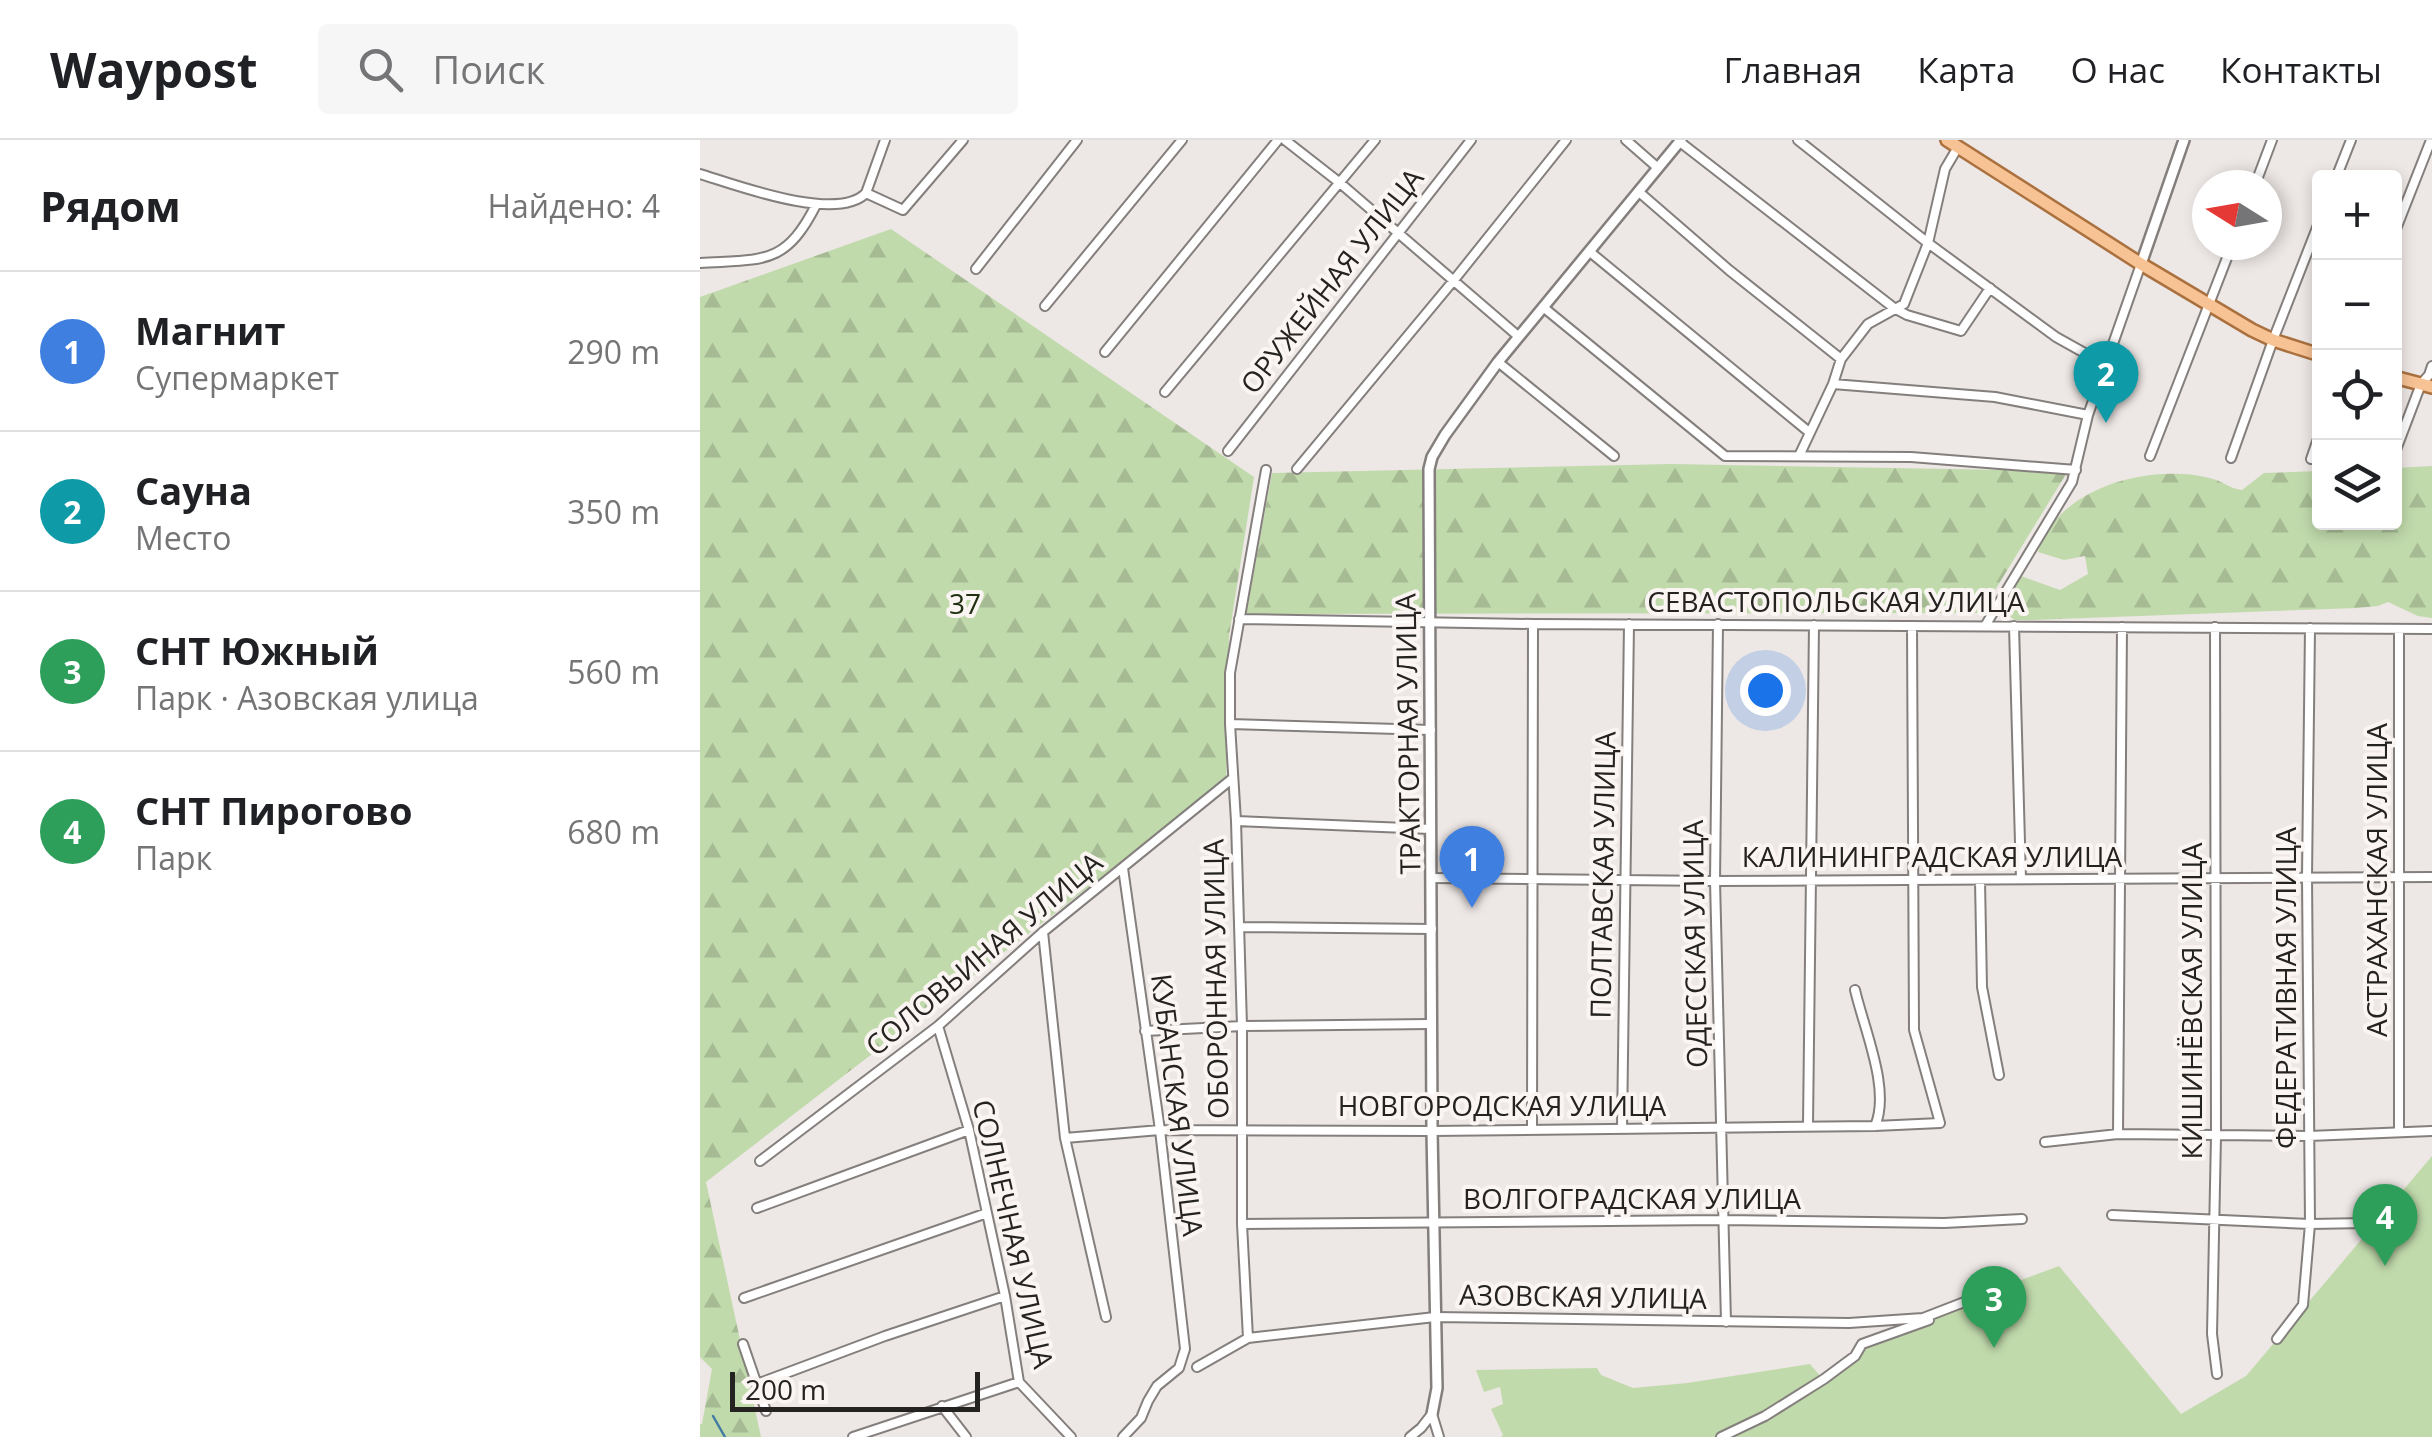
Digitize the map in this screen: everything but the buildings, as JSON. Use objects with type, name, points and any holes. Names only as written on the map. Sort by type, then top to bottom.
[{"type":"main road","points":[[1952,144],[2210,305],[2273,340],[2312,352]]},
{"type":"street","points":[[700,174],[816,205],[860,200],[866,194],[886,140]]},
{"type":"street","points":[[866,194],[903,210],[963,140]]},
{"type":"street","points":[[976,268],[1077,140]]},
{"type":"street","points":[[1045,306],[1182,140]]},
{"type":"street","points":[[1105,352],[1282,140],[1340,183],[1518,336]]},
{"type":"street","points":[[1166,392],[1374,140]]},
{"type":"street","name":"ОРУЖЕЙНАЯ УЛИЦА","points":[[1228,451],[1472,140]]},
{"type":"street","points":[[1297,468],[1566,140]]},
{"type":"street","points":[[1626,140],[1658,168]]},
{"type":"street","points":[[1798,140],[1928,243],[2056,337],[2090,356],[2101,374]]},
{"type":"street","points":[[1985,626],[2072,482],[2101,374],[2184,140]]},
{"type":"street","points":[[2261,170],[2272,140]]},
{"type":"street","points":[[2339,170],[2351,140]]},
{"type":"street","points":[[2402,214],[2431,140]]},
{"type":"street","points":[[1681,141],[1907,315],[1960,331],[1990,288]]},
{"type":"street","name":"ТРАКТОРНАЯ УЛИЦА","points":[[1432,1414],[1437,1388],[1428,469],[1444,436],[1518,336],[1681,141]]},
{"type":"street","points":[[1800,456],[1834,384],[1840,359],[1868,324],[1904,304],[1928,243],[1952,144]]},
{"type":"street","points":[[1639,192],[1840,359]]},
{"type":"street","points":[[700,263],[769,257],[787,248],[816,205]]},
{"type":"street","points":[[2231,458],[2312,240]]},
{"type":"street","points":[[1590,252],[1809,432]]},
{"type":"street","points":[[2150,456],[2226,260]]},
{"type":"street","points":[[1543,307],[1725,456],[1911,457],[2076,470]]},
{"type":"street","points":[[2090,356],[2113,342]]},
{"type":"street","points":[[1498,362],[1614,456]]},
{"type":"street","points":[[2401,440],[2432,366]]},
{"type":"street","points":[[1834,384],[1995,398],[2088,415]]},
{"type":"street","points":[[2311,459],[2318,440]]},
{"type":"street","name":"ОБОРОННАЯ УЛИЦА","points":[[1248,1338],[1230,672],[1266,470]]},
{"type":"street","name":"СЕВАСТОПОЛЬСКАЯ УЛИЦА","points":[[1239,619],[2432,629]]},
{"type":"street","points":[[1532,1129],[1533,624]]},
{"type":"street","name":"ПОЛТАВСКАЯ УЛИЦА","points":[[1622,1128],[1629,624]]},
{"type":"street","name":"ОДЕССКАЯ УЛИЦА","points":[[1718,624],[1715,882],[1726,1322]]},
{"type":"street","points":[[1808,1125],[1814,625]]},
{"type":"street","points":[[1912,626],[1912,879]]},
{"type":"street","points":[[2014,626],[2021,879]]},
{"type":"street","points":[[2118,1134],[2122,627]]},
{"type":"street","name":"КИШИНЁВСКАЯ УЛИЦА","points":[[2215,628],[2216,1136],[2212,1334],[2216,1374]]},
{"type":"street","name":"ФЕДЕРАТИВНАЯ УЛИЦА","points":[[2276,1339],[2303,1305],[2310,1224],[2310,628]]},
{"type":"street","name":"АСТРАХАНСКАЯ УЛИЦА","points":[[2399,629],[2399,1132]]},
{"type":"street","points":[[1230,724],[1431,730]]},
{"type":"street","name":"СОЛОВЬИНАЯ УЛИЦА","points":[[760,1160],[938,1026],[1043,932],[1233,778]]},
{"type":"street","points":[[1236,821],[1431,829]]},
{"type":"street","name":"КУБАНСКАЯ УЛИЦА","points":[[1122,868],[1160,1130],[1185,1349],[1179,1368],[1157,1386],[1141,1418],[1123,1437]]},
{"type":"street","name":"КАЛИНИНГРАДСКАЯ УЛИЦА","points":[[1432,878],[1715,882],[2432,877]]},
{"type":"street","name":"НОВГОРОДСКАЯ УЛИЦА","points":[[1065,1138],[1160,1130],[1432,1131],[1940,1123],[1914,1030],[1912,879]]},
{"type":"street","points":[[1980,881],[1982,986],[1999,1075]]},
{"type":"street","points":[[1239,927],[1432,929]]},
{"type":"street","points":[[1043,932],[1065,1138],[1106,1317]]},
{"type":"street","points":[[1855,990],[1880,1086],[1875,1126]]},
{"type":"street","points":[[1146,1031],[1431,1024]]},
{"type":"street","name":"СОЛНЕЧНАЯ УЛИЦА","points":[[938,1026],[969,1130],[1005,1296],[1019,1382],[1070,1437]]},
{"type":"street","points":[[757,1208],[969,1130]]},
{"type":"street","points":[[2045,1142],[2118,1134],[2309,1136],[2432,1131]]},
{"type":"street","points":[[744,1298],[987,1213]]},
{"type":"street","points":[[2112,1215],[2366,1223]]},
{"type":"street","name":"ВОЛГОГРАДСКАЯ УЛИЦА","points":[[1242,1224],[1722,1220],[1944,1223],[2022,1218]]},
{"type":"street","points":[[757,1384],[1005,1296]]},
{"type":"street","name":"АЗОВСКАЯ УЛИЦА","points":[[1197,1367],[1248,1338],[1435,1317],[1850,1323],[1923,1318],[1972,1299]]},
{"type":"street","points":[[1721,1437],[1824,1379],[1855,1356],[1862,1344],[1978,1300],[1985,1301]]},
{"type":"street","points":[[1850,1323],[1862,1344]]},
{"type":"street","points":[[744,1344],[766,1411]]},
{"type":"street","points":[[853,1437],[1019,1382]]},
{"type":"street","points":[[942,1406],[966,1437]]},
{"type":"street","points":[[1410,1437],[1432,1414],[1439,1437]]},
{"type":"green space","name":"37","points":[[891,229],[1254,477],[1229,636],[1226,781],[706,1182],[761,1437],[700,1437],[712,1369],[700,1357],[700,297]]},
{"type":"green space","points":[[1671,464],[2068,471],[1981,613],[1246,614],[1272,473]]},
{"type":"green space","points":[[2432,466],[2432,618],[2388,602],[2357,608],[2031,620],[2015,620],[2004,607],[2018,575],[2060,590],[2088,574],[2085,556],[2064,560],[2038,552],[2060,515],[2076,501],[2117,482],[2185,474],[2242,490],[2264,473],[2312,471],[2312,530],[2402,530],[2402,468]]},
{"type":"green space","points":[[2432,1156],[2432,1437],[1501,1437],[1491,1409],[1503,1404],[1500,1387],[1484,1392],[1476,1370],[1597,1368],[1601,1375],[1633,1388],[1810,1364],[1821,1377],[1848,1361],[1874,1335],[2059,1266],[2181,1414],[2246,1376]]},
{"type":"waterway","points":[[713,1416],[725,1437]]},
{"type":"place","name":"Сауна","points":[[2106,423]]},
{"type":"place","name":"Магнит","points":[[1472,908]]},
{"type":"place","name":"СНТ Пирогово","points":[[2385,1266]]},
{"type":"place","name":"СНТ Южный","points":[[1994,1348]]}]
